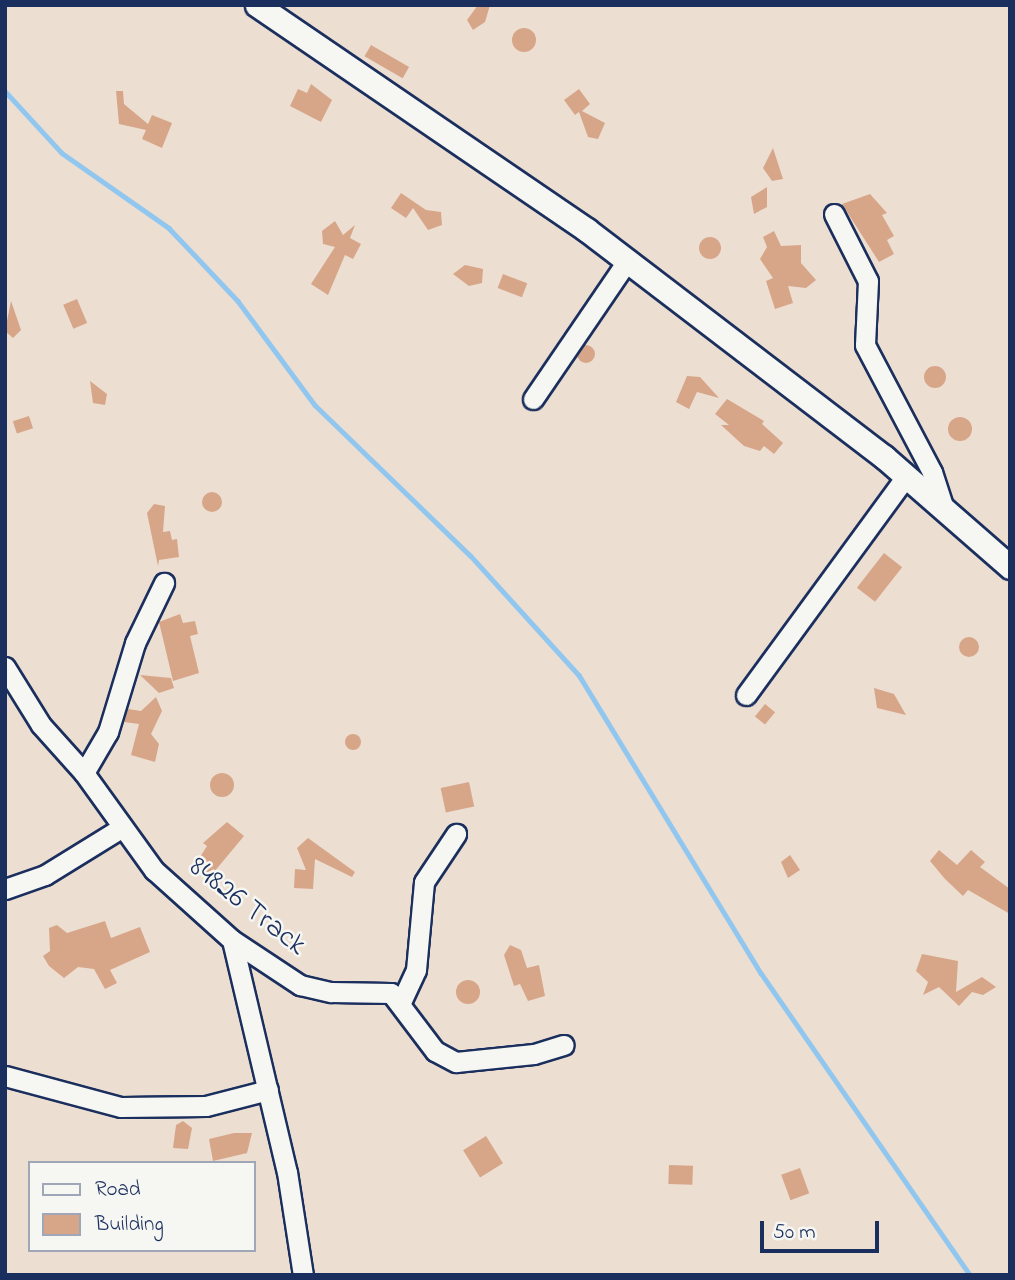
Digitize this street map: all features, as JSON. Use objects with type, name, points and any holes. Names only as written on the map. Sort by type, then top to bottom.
[{"type":"street","points":[[257,5],[627,261],[943,505],[1010,567]]},
{"type":"street","points":[[834,214],[868,281],[865,345],[932,472],[943,505]]},
{"type":"street","points":[[533,399],[627,261]]},
{"type":"street","points":[[746,695],[906,476]]},
{"type":"street","points":[[84,773],[108,732],[135,643],[164,583]]},
{"type":"street","name":"84826 Track","points":[[5,667],[41,725],[84,773],[121,828],[195,912],[300,985],[331,992],[382,989],[402,1000]]},
{"type":"street","points":[[5,890],[45,875],[121,828]]},
{"type":"street","points":[[456,834],[424,881],[416,970],[402,1000],[435,1051],[456,1062],[534,1054],[564,1045]]},
{"type":"street","points":[[232,940],[268,1090],[303,1275]]},
{"type":"street","points":[[5,1076],[121,1107],[206,1106],[268,1090]]},
{"type":"building","points":[[478,5],[490,5],[485,22],[473,30],[467,20]]},
{"type":"building","points":[[524,28],[533,31],[536,40],[533,49],[524,52],[515,49],[512,40],[515,31]]},
{"type":"building","points":[[371,45],[409,67],[403,78],[364,56]]},
{"type":"building","points":[[311,84],[332,100],[321,122],[290,106],[298,89],[307,93]]},
{"type":"building","points":[[579,89],[590,104],[582,111],[605,123],[598,139],[588,137],[579,112],[575,115],[564,100]]},
{"type":"building","points":[[116,91],[123,91],[124,104],[148,124],[152,115],[172,123],[162,148],[142,139],[146,130],[119,124]]},
{"type":"building","points":[[773,148],[783,179],[772,181],[763,168]]},
{"type":"building","points":[[767,187],[767,207],[754,214],[751,197]]},
{"type":"building","points":[[401,193],[426,210],[441,212],[442,225],[428,230],[413,208],[406,218],[391,208]]},
{"type":"building","points":[[870,194],[887,213],[882,215],[894,236],[887,240],[894,254],[879,262],[842,204]]},
{"type":"building","points":[[335,221],[343,235],[355,225],[350,238],[361,244],[353,259],[345,255],[328,295],[311,284],[335,247],[323,244],[322,231]]},
{"type":"building","points":[[774,231],[781,246],[801,245],[801,263],[816,280],[806,288],[788,286],[793,303],[775,309],[766,281],[773,278],[760,259],[767,247],[763,237]]},
{"type":"building","points":[[710,237],[718,240],[721,248],[718,256],[710,259],[702,256],[699,248],[702,240]]},
{"type":"building","points":[[465,265],[483,269],[482,283],[469,286],[453,274]]},
{"type":"building","points":[[503,274],[527,283],[522,297],[498,288]]},
{"type":"building","points":[[77,299],[87,323],[73,329],[63,305]]},
{"type":"building","points":[[11,301],[21,330],[13,338],[5,331]]},
{"type":"building","points":[[586,345],[592,348],[595,354],[592,360],[586,363],[580,360],[577,354],[580,348]]},
{"type":"building","points":[[935,366],[943,369],[946,377],[943,385],[935,388],[927,385],[924,377],[927,369]]},
{"type":"building","points":[[687,376],[700,377],[719,398],[697,392],[689,409],[676,402]]},
{"type":"building","points":[[90,381],[107,394],[105,405],[93,403]]},
{"type":"building","points":[[727,399],[764,421],[762,424],[783,443],[774,454],[764,446],[760,451],[744,446],[721,425],[729,425],[715,414]]},
{"type":"building","points":[[29,416],[33,428],[17,434],[13,421]]},
{"type":"building","points":[[960,417],[968,421],[972,429],[968,437],[960,441],[952,437],[948,429],[952,421]]},
{"type":"building","points":[[208,492],[216,492],[222,502],[216,512],[208,512],[202,506],[202,498]]},
{"type":"building","points":[[154,504],[165,506],[163,532],[170,531],[172,540],[177,539],[179,557],[159,560],[158,566],[147,513]]},
{"type":"building","points":[[884,553],[902,567],[875,602],[857,588]]},
{"type":"building","points":[[180,614],[183,623],[195,621],[198,634],[190,636],[199,673],[173,681],[159,622]]},
{"type":"building","points":[[969,637],[976,640],[979,647],[976,654],[969,657],[962,654],[959,647],[962,640]]},
{"type":"building","points":[[140,675],[171,678],[174,688],[159,693]]},
{"type":"building","points":[[874,688],[894,694],[906,715],[877,708]]},
{"type":"building","points":[[156,697],[162,711],[151,734],[159,744],[155,762],[131,755],[139,724],[124,722],[128,709],[141,711]]},
{"type":"building","points":[[765,704],[775,712],[765,725],[755,716]]},
{"type":"building","points":[[350,734],[356,734],[361,742],[359,748],[350,750],[345,745],[345,739]]},
{"type":"building","points":[[222,773],[231,776],[234,785],[231,794],[222,797],[213,794],[210,785],[213,776]]},
{"type":"building","points":[[469,782],[474,806],[446,812],[441,788]]},
{"type":"building","points":[[227,822],[244,836],[209,878],[195,865],[207,846],[203,843]]},
{"type":"building","points":[[308,838],[355,872],[352,877],[315,859],[313,889],[294,888],[295,869],[306,870],[297,848]]},
{"type":"building","points":[[939,850],[957,865],[971,850],[985,862],[980,867],[1010,889],[1010,914],[968,890],[963,896],[930,861]]},
{"type":"building","points":[[790,855],[800,870],[788,878],[781,862]]},
{"type":"building","points":[[105,921],[111,938],[140,927],[150,952],[110,970],[117,983],[105,989],[94,969],[78,967],[64,978],[49,966],[43,956],[50,951],[49,928],[57,925],[67,933]]},
{"type":"building","points":[[510,945],[521,950],[527,968],[539,965],[545,996],[528,1001],[520,984],[514,986],[504,955]]},
{"type":"building","points":[[922,954],[958,961],[956,992],[982,977],[996,987],[983,995],[972,992],[959,1006],[939,987],[923,995],[928,982],[916,971]]},
{"type":"building","points":[[468,980],[479,987],[480,992],[473,1003],[468,1004],[457,997],[456,992],[463,981]]},
{"type":"building","points":[[183,1121],[192,1128],[188,1149],[173,1148],[176,1125]]},
{"type":"building","points":[[234,1133],[252,1133],[247,1153],[213,1161],[209,1139]]},
{"type":"building","points":[[486,1136],[503,1163],[480,1177],[463,1150]]},
{"type":"building","points":[[669,1165],[693,1166],[692,1185],[668,1184]]},
{"type":"building","points":[[800,1168],[809,1193],[790,1200],[781,1175]]},
{"type":"waterway","points":[[5,91],[62,153],[169,228],[238,301],[315,405],[470,555],[579,675],[761,973],[970,1275]]}]
